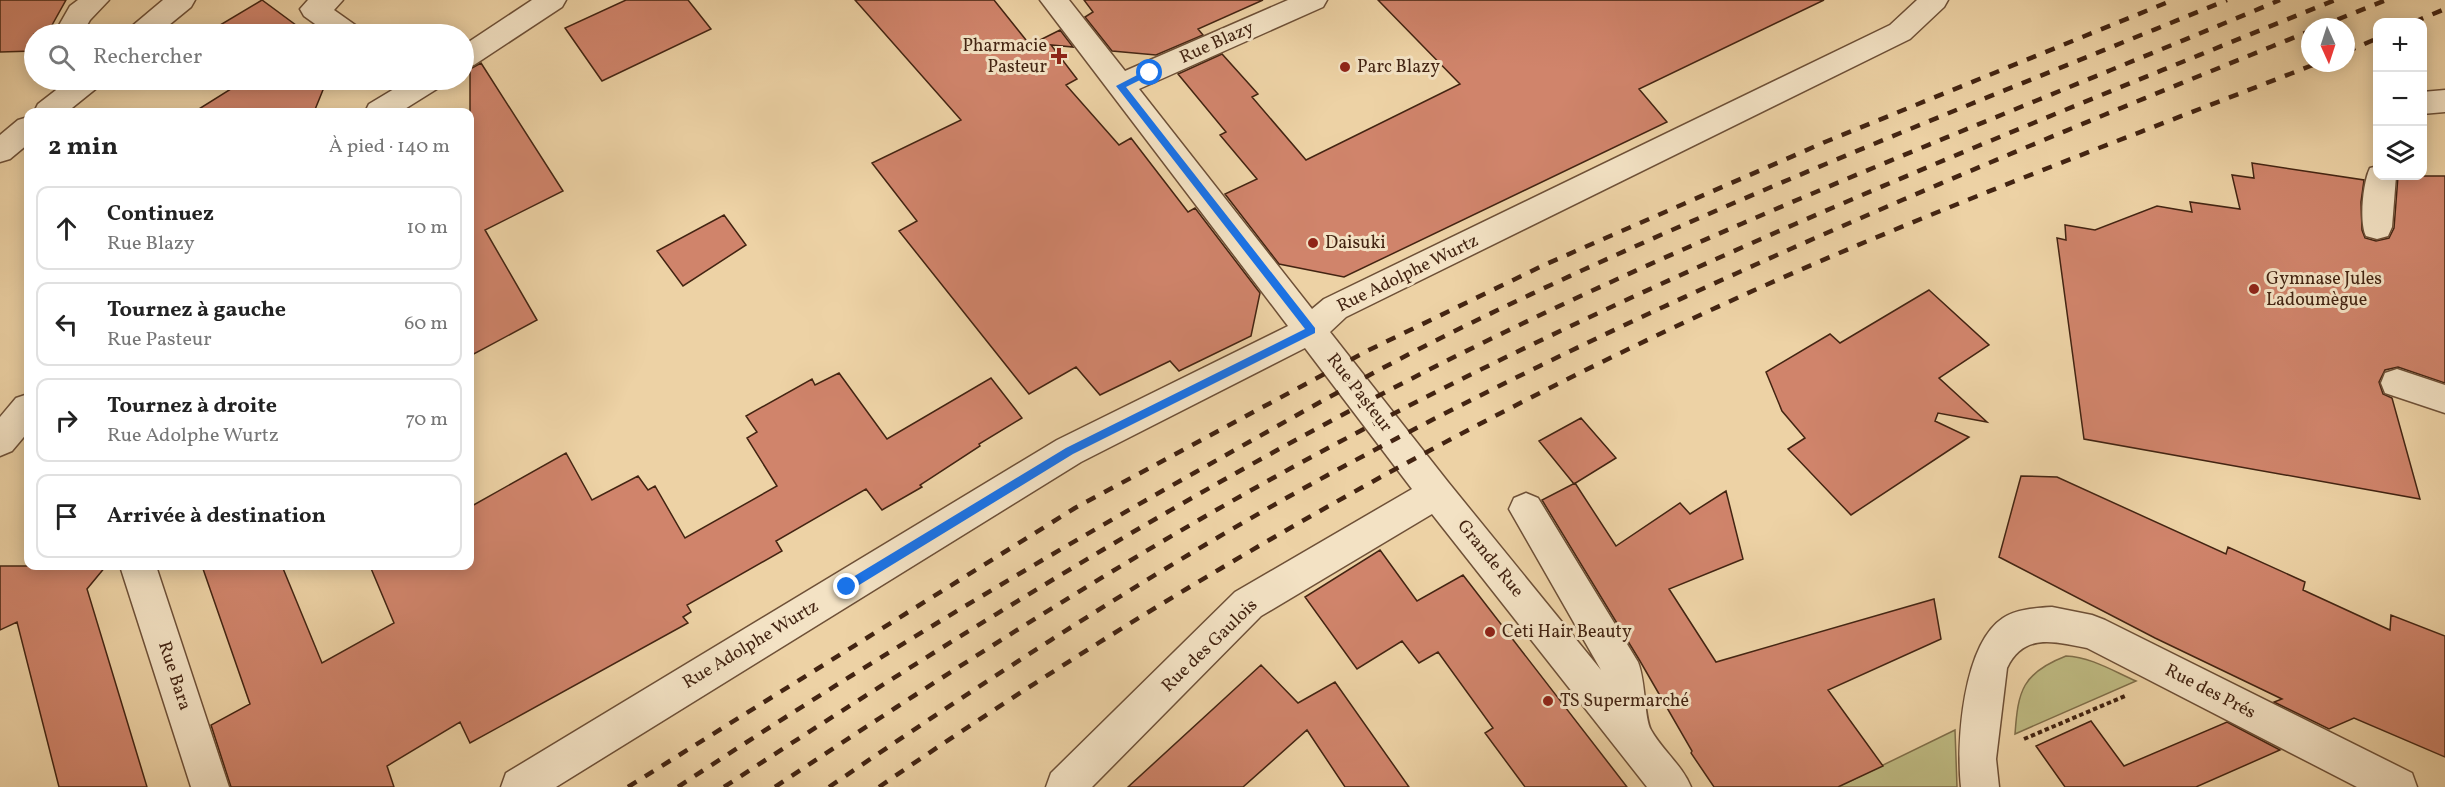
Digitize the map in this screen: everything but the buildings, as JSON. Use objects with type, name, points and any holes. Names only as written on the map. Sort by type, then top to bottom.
[{"type":"street","points":[[74,24],[80,13],[95,0]]},
{"type":"street","points":[[153,24],[181,0]]},
{"type":"street","points":[[329,0],[314,9],[334,24]]},
{"type":"street","points":[[474,51],[552,0]]},
{"type":"street","name":"Rue Pasteur","points":[[1054,0],[1429,483]]},
{"type":"street","name":"Rue Blazy","points":[[1120,86],[1313,0]]},
{"type":"street","name":"Rue Adolphe Wurtz","points":[[520,787],[1069,451],[1311,330],[1335,308],[1900,32],[1934,0]]},
{"type":"street","points":[[53,108],[76,90]]},
{"type":"street","points":[[385,108],[407,90]]},
{"type":"street","points":[[2427,103],[2445,101]]},
{"type":"street","points":[[0,151],[24,131]]},
{"type":"street","points":[[2378,227],[2381,180]]},
{"type":"street","points":[[2397,382],[2445,399]]},
{"type":"street","points":[[0,441],[24,413]]},
{"type":"street","name":"Grande Rue","points":[[1429,483],[1672,787]]},
{"type":"street","name":"Rue des Gaulois","points":[[1065,787],[1248,604],[1429,483]]},
{"type":"street","points":[[1526,509],[1625,675],[1631,735]]},
{"type":"street","name":"Rue Bara","points":[[139,570],[210,787]]},
{"type":"street","name":"Rue des Prés","points":[[1978,773],[1989,667],[1999,646],[2016,630],[2052,624],[2092,632],[2398,787]]},
{"type":"path","points":[[1978,773],[2176,675]]},
{"type":"shaded area","points":[[2066,656],[2093,662],[2136,681],[2015,734],[2018,706],[2025,685],[2040,669]]},
{"type":"shaded area","points":[[1955,730],[1957,787],[1838,787]]},
{"type":"railway","points":[[628,787],[1075,508],[1367,351],[1544,265],[1825,142],[2173,0]]},
{"type":"railway","points":[[678,787],[869,665],[1063,548],[1297,415],[1471,323],[1751,195],[2227,0]]},
{"type":"railway","points":[[724,787],[819,725],[1107,547],[1205,490],[1404,383],[1505,332],[1696,244],[2280,0]]},
{"type":"railway","points":[[775,787],[1049,610],[1188,526],[1330,447],[1452,384],[1576,324],[1826,210],[2335,0]]},
{"type":"railway","points":[[2341,18],[2386,0]]},
{"type":"railway","points":[[2424,18],[2445,9]]},
{"type":"railway","points":[[829,787],[1012,665],[1136,587],[1326,476],[1446,413],[1689,295],[1812,240],[2060,133],[2301,35]]},
{"type":"railway","points":[[2355,48],[2373,40]]},
{"type":"railway","points":[[879,787],[1082,653],[1186,589],[1397,468],[1614,356],[1797,271],[1871,240],[2019,179],[2301,70]]},
{"type":"place","name":"Pharmacie Pasteur","points":[[1059,56]]},
{"type":"place","name":"Parc Blazy","points":[[1345,67]]},
{"type":"place","name":"Daisuki","points":[[1313,243]]},
{"type":"place","name":"Gymnase Jules Ladoumègue","points":[[2254,289]]},
{"type":"place","name":"Ceti Hair Beauty","points":[[1490,632]]},
{"type":"place","name":"TS Supermarché","points":[[1548,701]]},
{"type":"route","points":[[847,587],[1069,451],[1311,330],[1120,86],[1150,73]]}]
